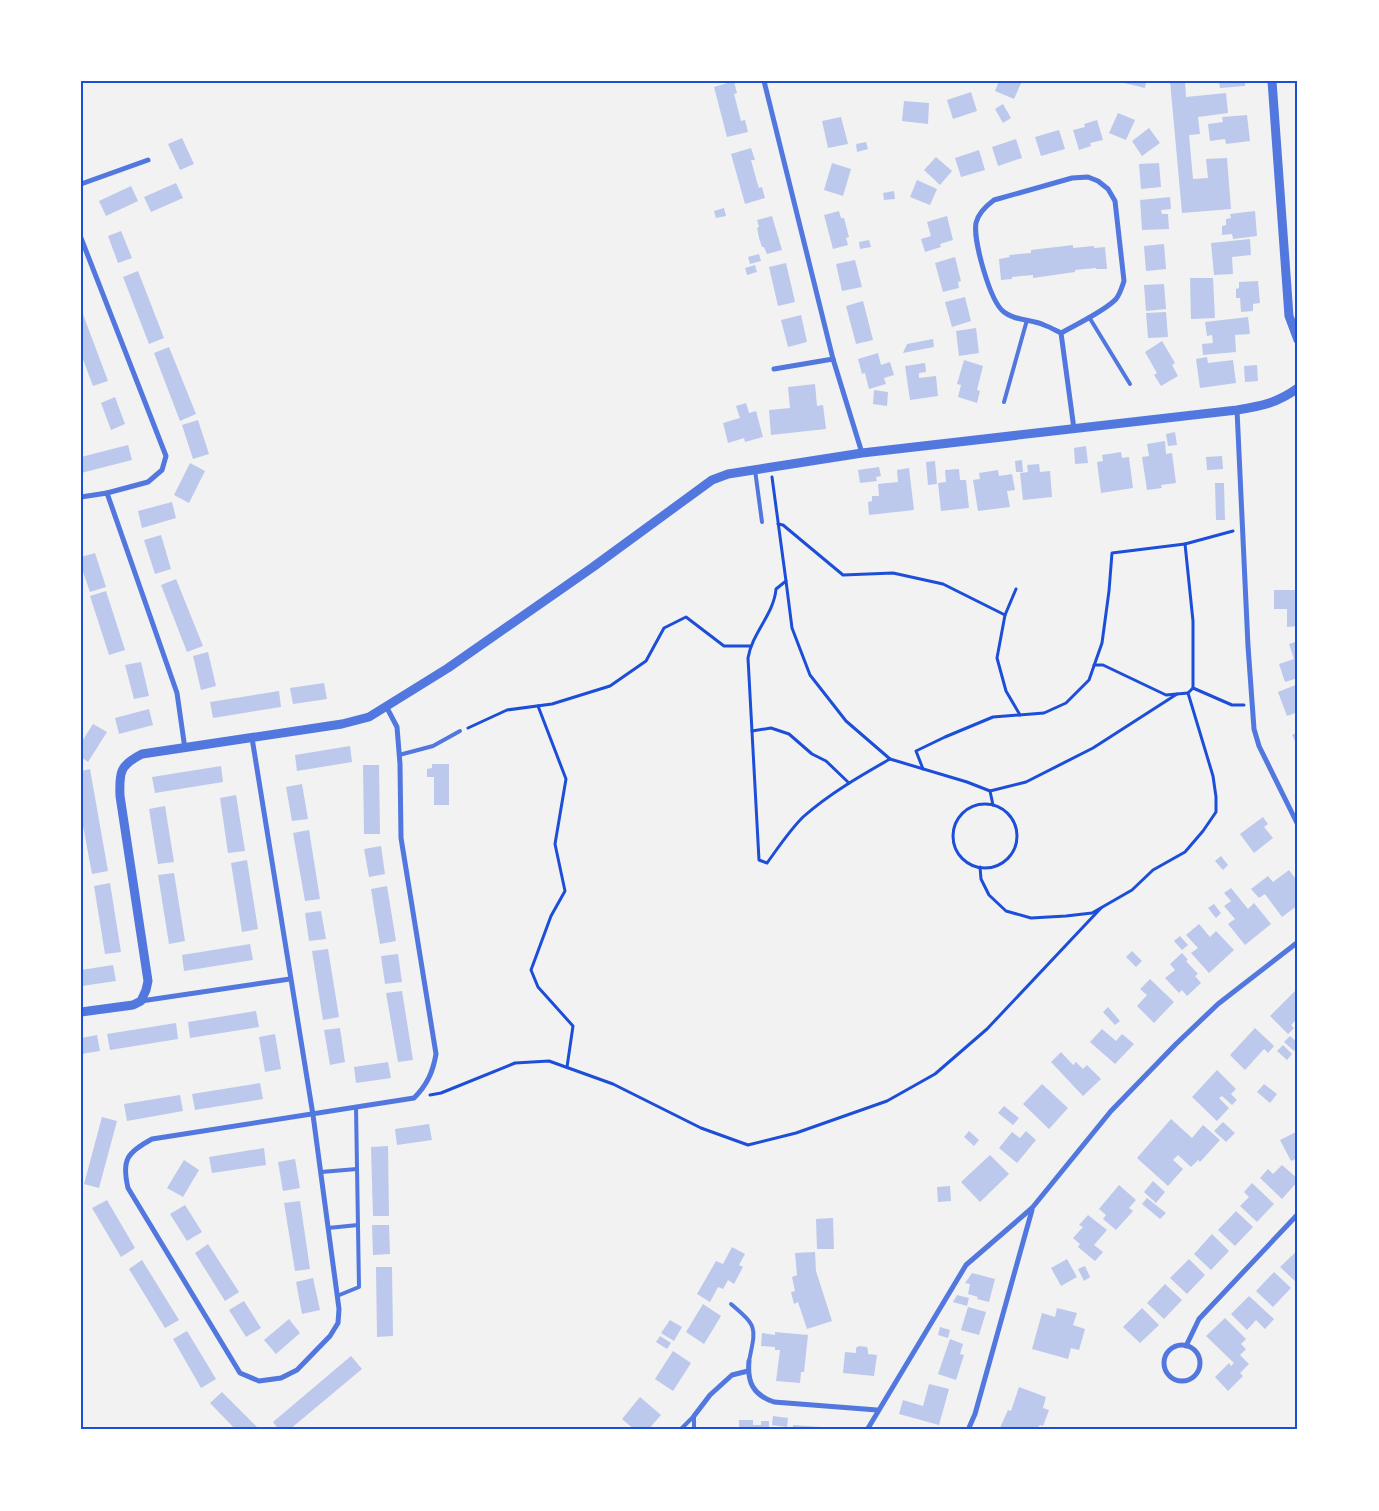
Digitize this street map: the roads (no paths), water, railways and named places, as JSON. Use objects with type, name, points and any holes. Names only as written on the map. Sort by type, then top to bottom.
[{"type":"street","points":[[764,81],[834,359],[862,453]]},
{"type":"street","points":[[1272,81],[1289,316],[1298,340]]},
{"type":"street","points":[[81,184],[148,160]]},
{"type":"street","points":[[1088,177],[1098,181],[1116,201],[1124,281],[1116,300],[1106,308],[1061,333],[1043,324],[1012,317],[1003,312],[996,304],[991,294],[976,238],[976,224],[980,213],[986,205],[994,200],[1072,178],[1088,177]]},
{"type":"street","points":[[81,238],[166,456],[162,470],[148,482],[107,493],[81,497]]},
{"type":"street","points":[[1061,333],[1074,429]]},
{"type":"street","points":[[774,369],[834,359]]},
{"type":"street","points":[[141,1001],[148,981],[120,796],[119,776],[128,761],[142,754],[342,724],[369,717],[475,649],[593,567],[712,480],[728,474],[862,453],[1237,410],[1281,400],[1298,388]]},
{"type":"street","points":[[1237,410],[1251,705],[1254,729],[1259,746],[1298,825]]},
{"type":"street","points":[[107,493],[177,693],[185,749]]},
{"type":"street","points":[[252,738],[313,1114],[339,1309],[338,1323],[330,1336],[297,1370],[281,1378],[259,1381],[240,1373],[128,1188],[124,1174],[126,1158],[136,1148],[152,1139],[313,1114],[414,1098],[424,1087],[434,1070],[436,1054],[402,838],[397,727],[386,706]]},
{"type":"street","points":[[867,1430],[877,1410],[966,1265],[1032,1208],[1111,1111],[1176,1044],[1218,1004],[1298,942]]},
{"type":"street","points":[[81,1012],[132,1005],[141,1001],[290,979]]},
{"type":"street","points":[[968,1430],[975,1414],[1032,1208]]},
{"type":"street","points":[[1186,1346],[1199,1318],[1298,1214]]},
{"type":"street","points":[[1176,1345],[1186,1346],[1194,1349],[1200,1365],[1198,1371],[1190,1379],[1179,1381],[1168,1376],[1163,1365],[1164,1358],[1171,1348],[1176,1345]]},
{"type":"street","points":[[749,1360],[748,1376],[754,1389],[763,1398],[774,1402],[877,1410]]},
{"type":"street","points":[[694,1416],[710,1395],[732,1375],[748,1371]]},
{"type":"lane","points":[[1089,316],[1130,384]]},
{"type":"lane","points":[[1004,402],[1027,320]]},
{"type":"lane","points":[[755,470],[762,522]]},
{"type":"lane","points":[[399,755],[433,746],[460,731]]},
{"type":"lane","points":[[337,1296],[359,1287],[356,1107]]},
{"type":"lane","points":[[321,1172],[357,1169]]},
{"type":"lane","points":[[328,1228],[358,1225]]},
{"type":"lane","points":[[731,1304],[749,1319],[755,1333],[749,1360]]},
{"type":"lane","points":[[680,1430],[694,1416]]},
{"type":"lane","points":[[694,1416],[694,1430]]}]
